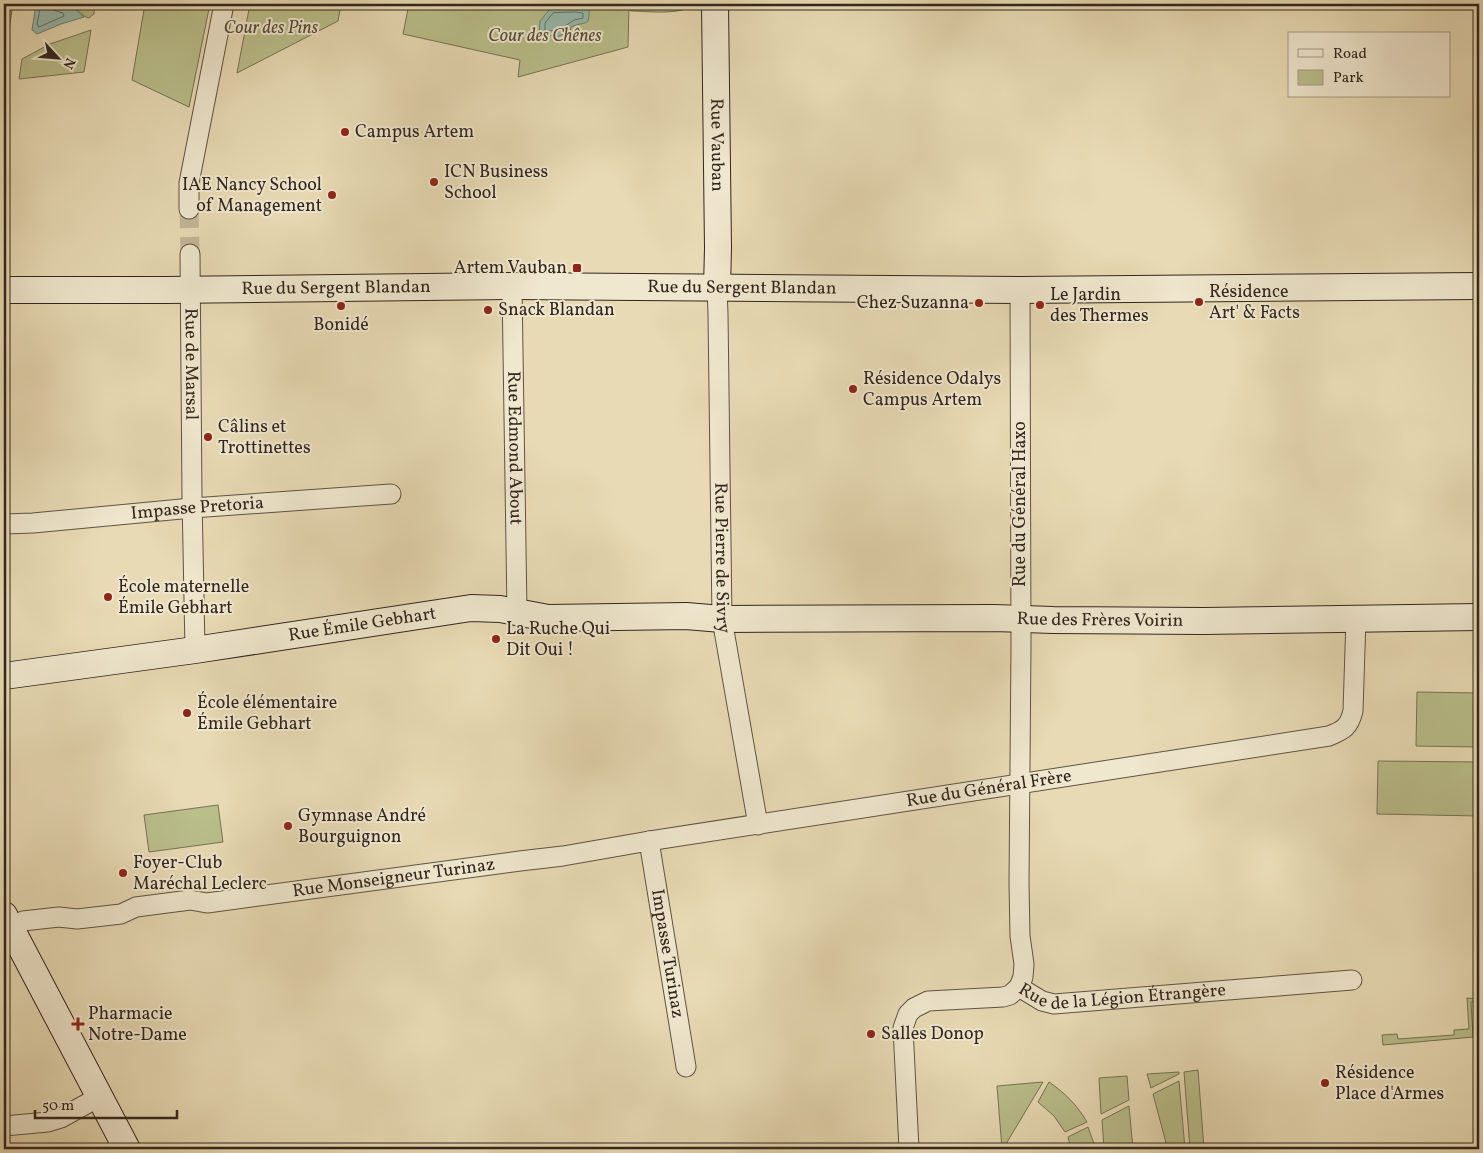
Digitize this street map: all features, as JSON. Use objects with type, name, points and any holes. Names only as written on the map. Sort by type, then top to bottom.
[{"type":"street","points":[[189,209],[189,183],[224,4]]},
{"type":"street","name":"Rue Vauban","points":[[715,4],[717,288]]},
{"type":"street","name":"Rue du Sergent Blandan","points":[[4,290],[191,271],[512,286],[1020,290],[1479,286]]},
{"type":"street","name":"Rue de Marsal","points":[[191,271],[192,508],[195,650]]},
{"type":"street","name":"Rue Edmond About","points":[[512,286],[517,612]]},
{"type":"street","name":"Rue Pierre de Sivry","points":[[717,288],[722,620],[758,825]]},
{"type":"street","name":"Rue du Général Haxo","points":[[1019,987],[1023,977],[1024,964],[1020,936],[1022,645],[1020,619],[1020,290]]},
{"type":"street","name":"Impasse Pretoria","points":[[4,524],[392,494]]},
{"type":"street","name":"Rue Émile Gebhart","points":[[4,676],[195,650],[471,608],[500,609],[548,618],[686,616],[722,620]]},
{"type":"street","name":"Rue des Frères Voirin","points":[[722,620],[1020,619],[1204,621],[1479,617]]},
{"type":"street","name":"Rue du Général Frère","points":[[520,861],[563,856],[649,841],[1330,736],[1343,730],[1351,721],[1353,711],[1356,618]]},
{"type":"street","name":"Impasse Turinaz","points":[[649,841],[686,1067]]},
{"type":"street","name":"Rue Monseigneur Turinaz","points":[[7,921],[64,917],[77,919],[121,914],[136,907],[190,900],[207,903],[520,861]]},
{"type":"street","points":[[7,921],[127,1149]]},
{"type":"street","name":"Rue de la Légion Étrangère","points":[[909,1149],[903,1036],[908,1014],[914,1008],[928,1002],[1003,997],[1010,995],[1019,987],[1042,1001],[1054,1004],[1352,980]]},
{"type":"street","points":[[4,1126],[48,1122],[61,1118],[99,1097]]},
{"type":"green space","points":[[4,4],[13,4],[6,50],[4,51]]},
{"type":"green space","points":[[53,4],[95,4],[94,14],[89,18],[76,10]]},
{"type":"green space","points":[[145,4],[210,4],[189,107],[132,80]]},
{"type":"green space","name":"Cour des Pins","points":[[250,4],[341,4],[338,21],[237,73]]},
{"type":"green space","name":"Cour des Chênes","points":[[409,4],[629,4],[628,47],[518,77],[520,60],[403,34]]},
{"type":"green space","points":[[631,4],[693,4],[681,10],[664,12],[631,11]]},
{"type":"green space","points":[[91,30],[84,72],[19,79],[22,59],[50,44]]},
{"type":"green space","points":[[1417,692],[1479,693],[1479,747],[1416,746]]},
{"type":"green space","points":[[1378,761],[1479,762],[1479,816],[1377,814]]},
{"type":"green space","points":[[218,805],[223,842],[149,852],[144,815]]},
{"type":"green space","points":[[1467,998],[1479,999],[1479,1002],[1471,1002],[1473,1037],[1383,1045],[1382,1035],[1397,1034],[1398,1039],[1454,1035],[1454,1030],[1469,1029]]},
{"type":"green space","points":[[1198,1070],[1204,1149],[1190,1149],[1184,1072]]},
{"type":"green space","points":[[1179,1072],[1179,1074],[1151,1088],[1147,1074]]},
{"type":"green space","points":[[1127,1076],[1129,1100],[1101,1114],[1099,1078]]},
{"type":"green space","points":[[1179,1081],[1185,1149],[1177,1149],[1171,1144],[1166,1143],[1153,1094]]},
{"type":"green space","points":[[1043,1082],[1003,1149],[1002,1149],[997,1086]]},
{"type":"green space","points":[[1049,1082],[1070,1100],[1087,1122],[1065,1132],[1054,1116],[1038,1102]]},
{"type":"green space","points":[[1129,1106],[1133,1149],[1104,1149],[1102,1120]]},
{"type":"green space","points":[[1088,1127],[1096,1149],[1071,1149],[1068,1137]]},
{"type":"water","points":[[36,4],[53,4],[62,8],[75,9],[84,17],[37,34],[32,30]]},
{"type":"water","points":[[551,8],[589,8],[589,19],[586,23],[571,27],[570,31],[557,37],[555,35],[539,37],[540,21]]},
{"type":"tunnel","points":[[189,209],[190,254]]},
{"type":"place","name":"Campus Artem","points":[[345,132]]},
{"type":"place","name":"ICN Business School","points":[[434,182]]},
{"type":"place","name":"IAE Nancy School of Management","points":[[332,195]]},
{"type":"place","name":"Artem Vauban","points":[[577,268]]},
{"type":"place","name":"Résidence Art' & Facts","points":[[1199,302]]},
{"type":"place","name":"Chez Suzanna","points":[[979,303]]},
{"type":"place","name":"Le Jardin des Thermes","points":[[1040,305]]},
{"type":"place","name":"Bonidé","points":[[341,306]]},
{"type":"place","name":"Snack Blandan","points":[[488,310]]},
{"type":"place","name":"Résidence Odalys Campus Artem","points":[[853,389]]},
{"type":"place","name":"Câlins et Trottinettes","points":[[208,437]]},
{"type":"place","name":"École maternelle Émile Gebhart","points":[[108,597]]},
{"type":"place","name":"La Ruche Qui Dit Oui !","points":[[496,639]]},
{"type":"place","name":"École élémentaire Émile Gebhart","points":[[187,713]]},
{"type":"place","name":"Gymnase André Bourguignon","points":[[288,826]]},
{"type":"place","name":"Foyer-Club Maréchal Leclerc","points":[[123,873]]},
{"type":"place","name":"Pharmacie Notre-Dame","points":[[78,1024]]},
{"type":"place","name":"Salles Donop","points":[[871,1034]]},
{"type":"place","name":"Résidence Place d'Armes","points":[[1325,1083]]}]
